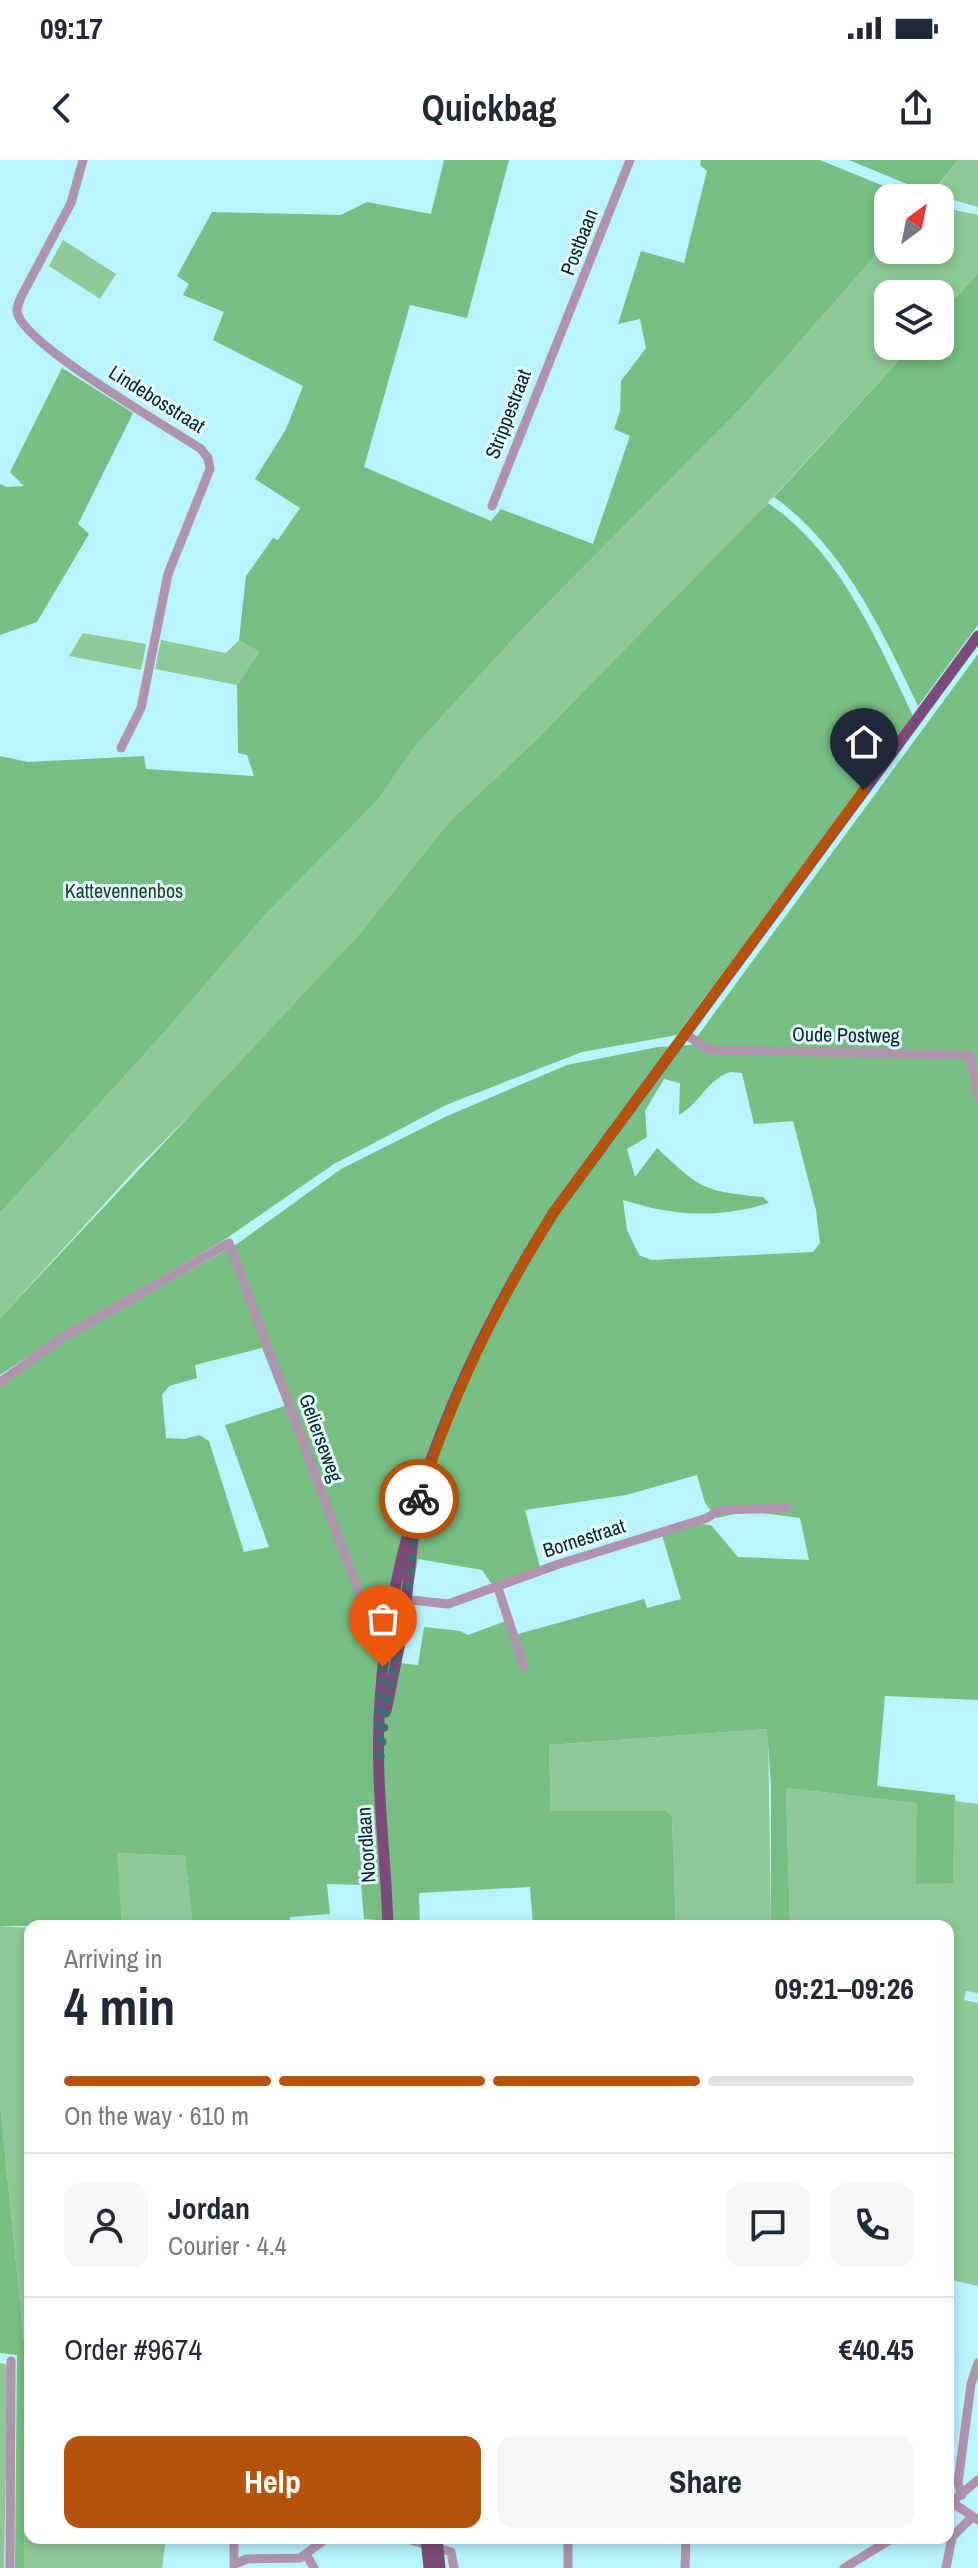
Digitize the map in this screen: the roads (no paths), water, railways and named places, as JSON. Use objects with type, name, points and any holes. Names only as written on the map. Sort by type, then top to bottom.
[{"type":"main road","name":"Noordlaan","points":[[388,1920],[379,1725],[386,1641],[409,1525],[459,1386],[507,1290],[554,1212],[978,636]]},
{"type":"main road","name":"Noordlaan","points":[[380,1762],[389,1690],[407,1600],[418,1503]]},
{"type":"main road","points":[[429,2568],[432,2544]]},
{"type":"main road","points":[[433,2544],[440,2568]]},
{"type":"street","name":"Lindebosstraat","points":[[83,160],[71,203],[21,297],[16,310],[18,317],[81,372],[201,449],[208,458],[210,469],[168,574],[141,708],[121,748]]},
{"type":"street","name":"Postbaan","points":[[560,336],[630,160]]},
{"type":"street","name":"Strippestraat","points":[[492,506],[560,336]]},
{"type":"street","name":"Oude Postweg","points":[[684,1033],[709,1050],[970,1055],[978,1096]]},
{"type":"street","name":"Gelierseweg","points":[[0,1382],[62,1338],[229,1243],[364,1606],[377,1635],[386,1641]]},
{"type":"street","name":"Bornestraat","points":[[393,1598],[448,1604],[559,1564],[707,1518],[719,1510],[787,1508]]},
{"type":"street","points":[[498,1588],[524,1667]]},
{"type":"street","points":[[10,2568],[11,2361]]},
{"type":"street","points":[[962,2495],[958,2483],[971,2384],[978,2363]]},
{"type":"street","points":[[954,2501],[978,2480]]},
{"type":"street","points":[[954,2506],[975,2518],[954,2535]]},
{"type":"street","points":[[234,2544],[234,2566],[247,2559],[289,2560],[306,2554],[319,2544]]},
{"type":"street","points":[[437,2544],[451,2552],[454,2568]]},
{"type":"street","points":[[568,2544],[568,2568]]},
{"type":"street","points":[[685,2568],[686,2544]]},
{"type":"street","points":[[844,2568],[883,2544]]},
{"type":"street","points":[[946,2568],[951,2544]]},
{"type":"street","points":[[306,2554],[314,2568]]},
{"type":"park label","name":"Kattevennenbos","points":[[124,891]]}]
